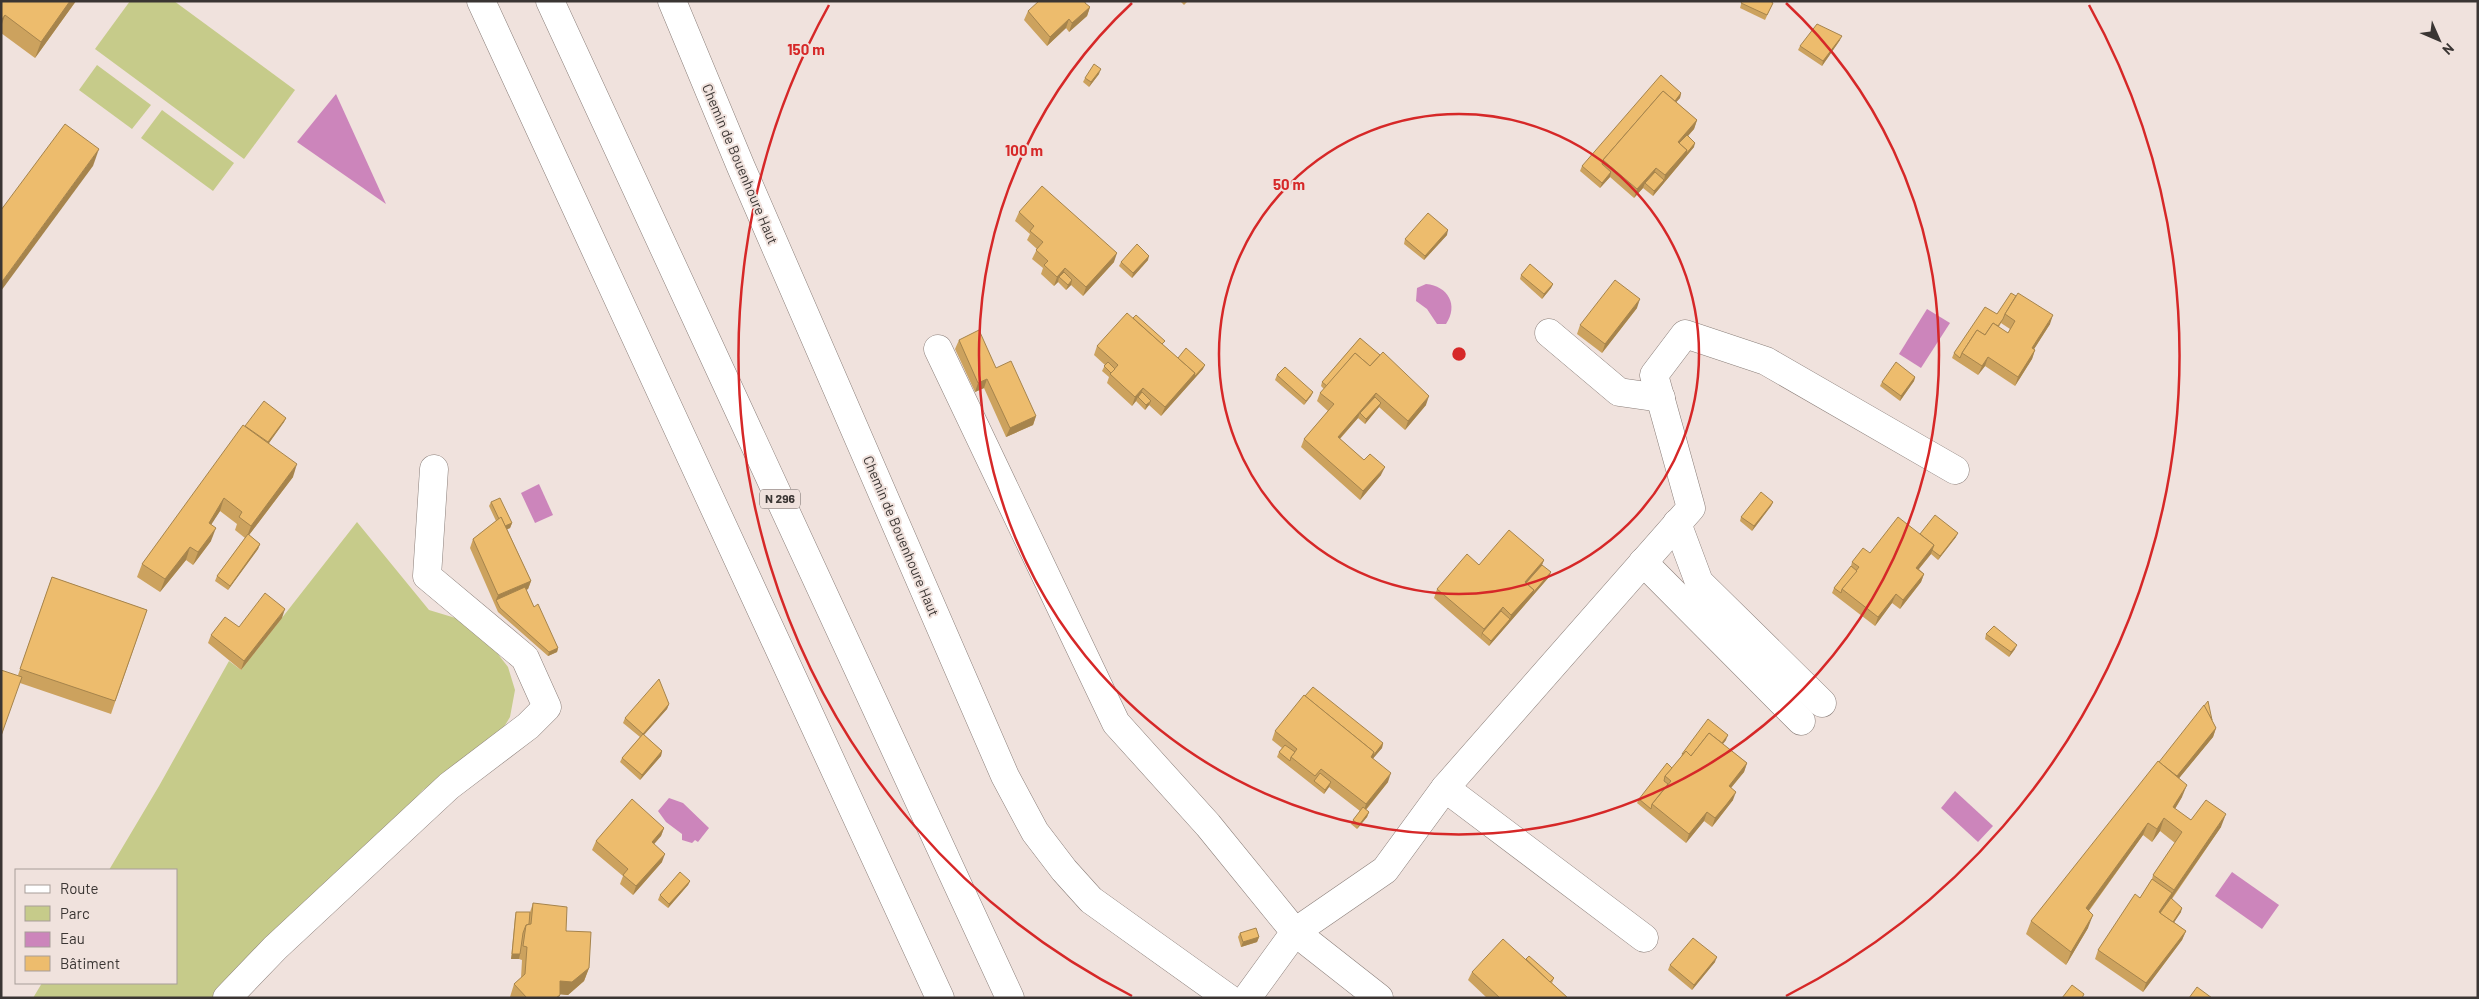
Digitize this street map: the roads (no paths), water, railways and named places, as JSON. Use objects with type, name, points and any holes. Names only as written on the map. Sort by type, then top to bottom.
[{"type":"main road","points":[[481,1],[940,998]]},
{"type":"main road","name":"N 296","points":[[550,1],[1010,998]]},
{"type":"main road","name":"Chemin de Bouenhoure Haut","points":[[672,1],[741,167],[1005,776],[1035,832],[1091,900],[1228,998]]},
{"type":"main road","points":[[1549,333],[1619,392],[1660,398]]},
{"type":"main road","points":[[1247,998],[1295,932],[1385,870],[1445,788],[1691,508],[1654,375],[1686,334],[1766,362],[1955,470]]},
{"type":"main road","points":[[938,349],[1116,723],[1208,825],[1295,932],[1378,998]]},
{"type":"main road","points":[[227,998],[275,948],[449,786],[528,726],[547,707],[525,658],[427,576],[434,469]]},
{"type":"main road","points":[[1677,523],[1698,582],[1822,703]]},
{"type":"main road","points":[[1643,562],[1800,721]]},
{"type":"main road","points":[[1445,788],[1644,938]]},
{"type":"water","points":[[336,94],[386,204],[297,142]]},
{"type":"water","points":[[1426,284],[1440,288],[1449,298],[1451,310],[1446,324],[1437,324],[1427,309],[1416,301],[1417,288]]},
{"type":"water","points":[[1927,309],[1950,323],[1921,368],[1899,354]]},
{"type":"water","points":[[539,484],[553,515],[535,523],[521,493]]},
{"type":"water","points":[[1955,791],[1993,826],[1978,842],[1941,808]]},
{"type":"water","points":[[669,798],[683,803],[709,828],[698,842],[695,840],[692,843],[682,840],[682,834],[666,822],[658,811]]},
{"type":"water","points":[[2232,872],[2279,905],[2262,929],[2215,896]]}]
